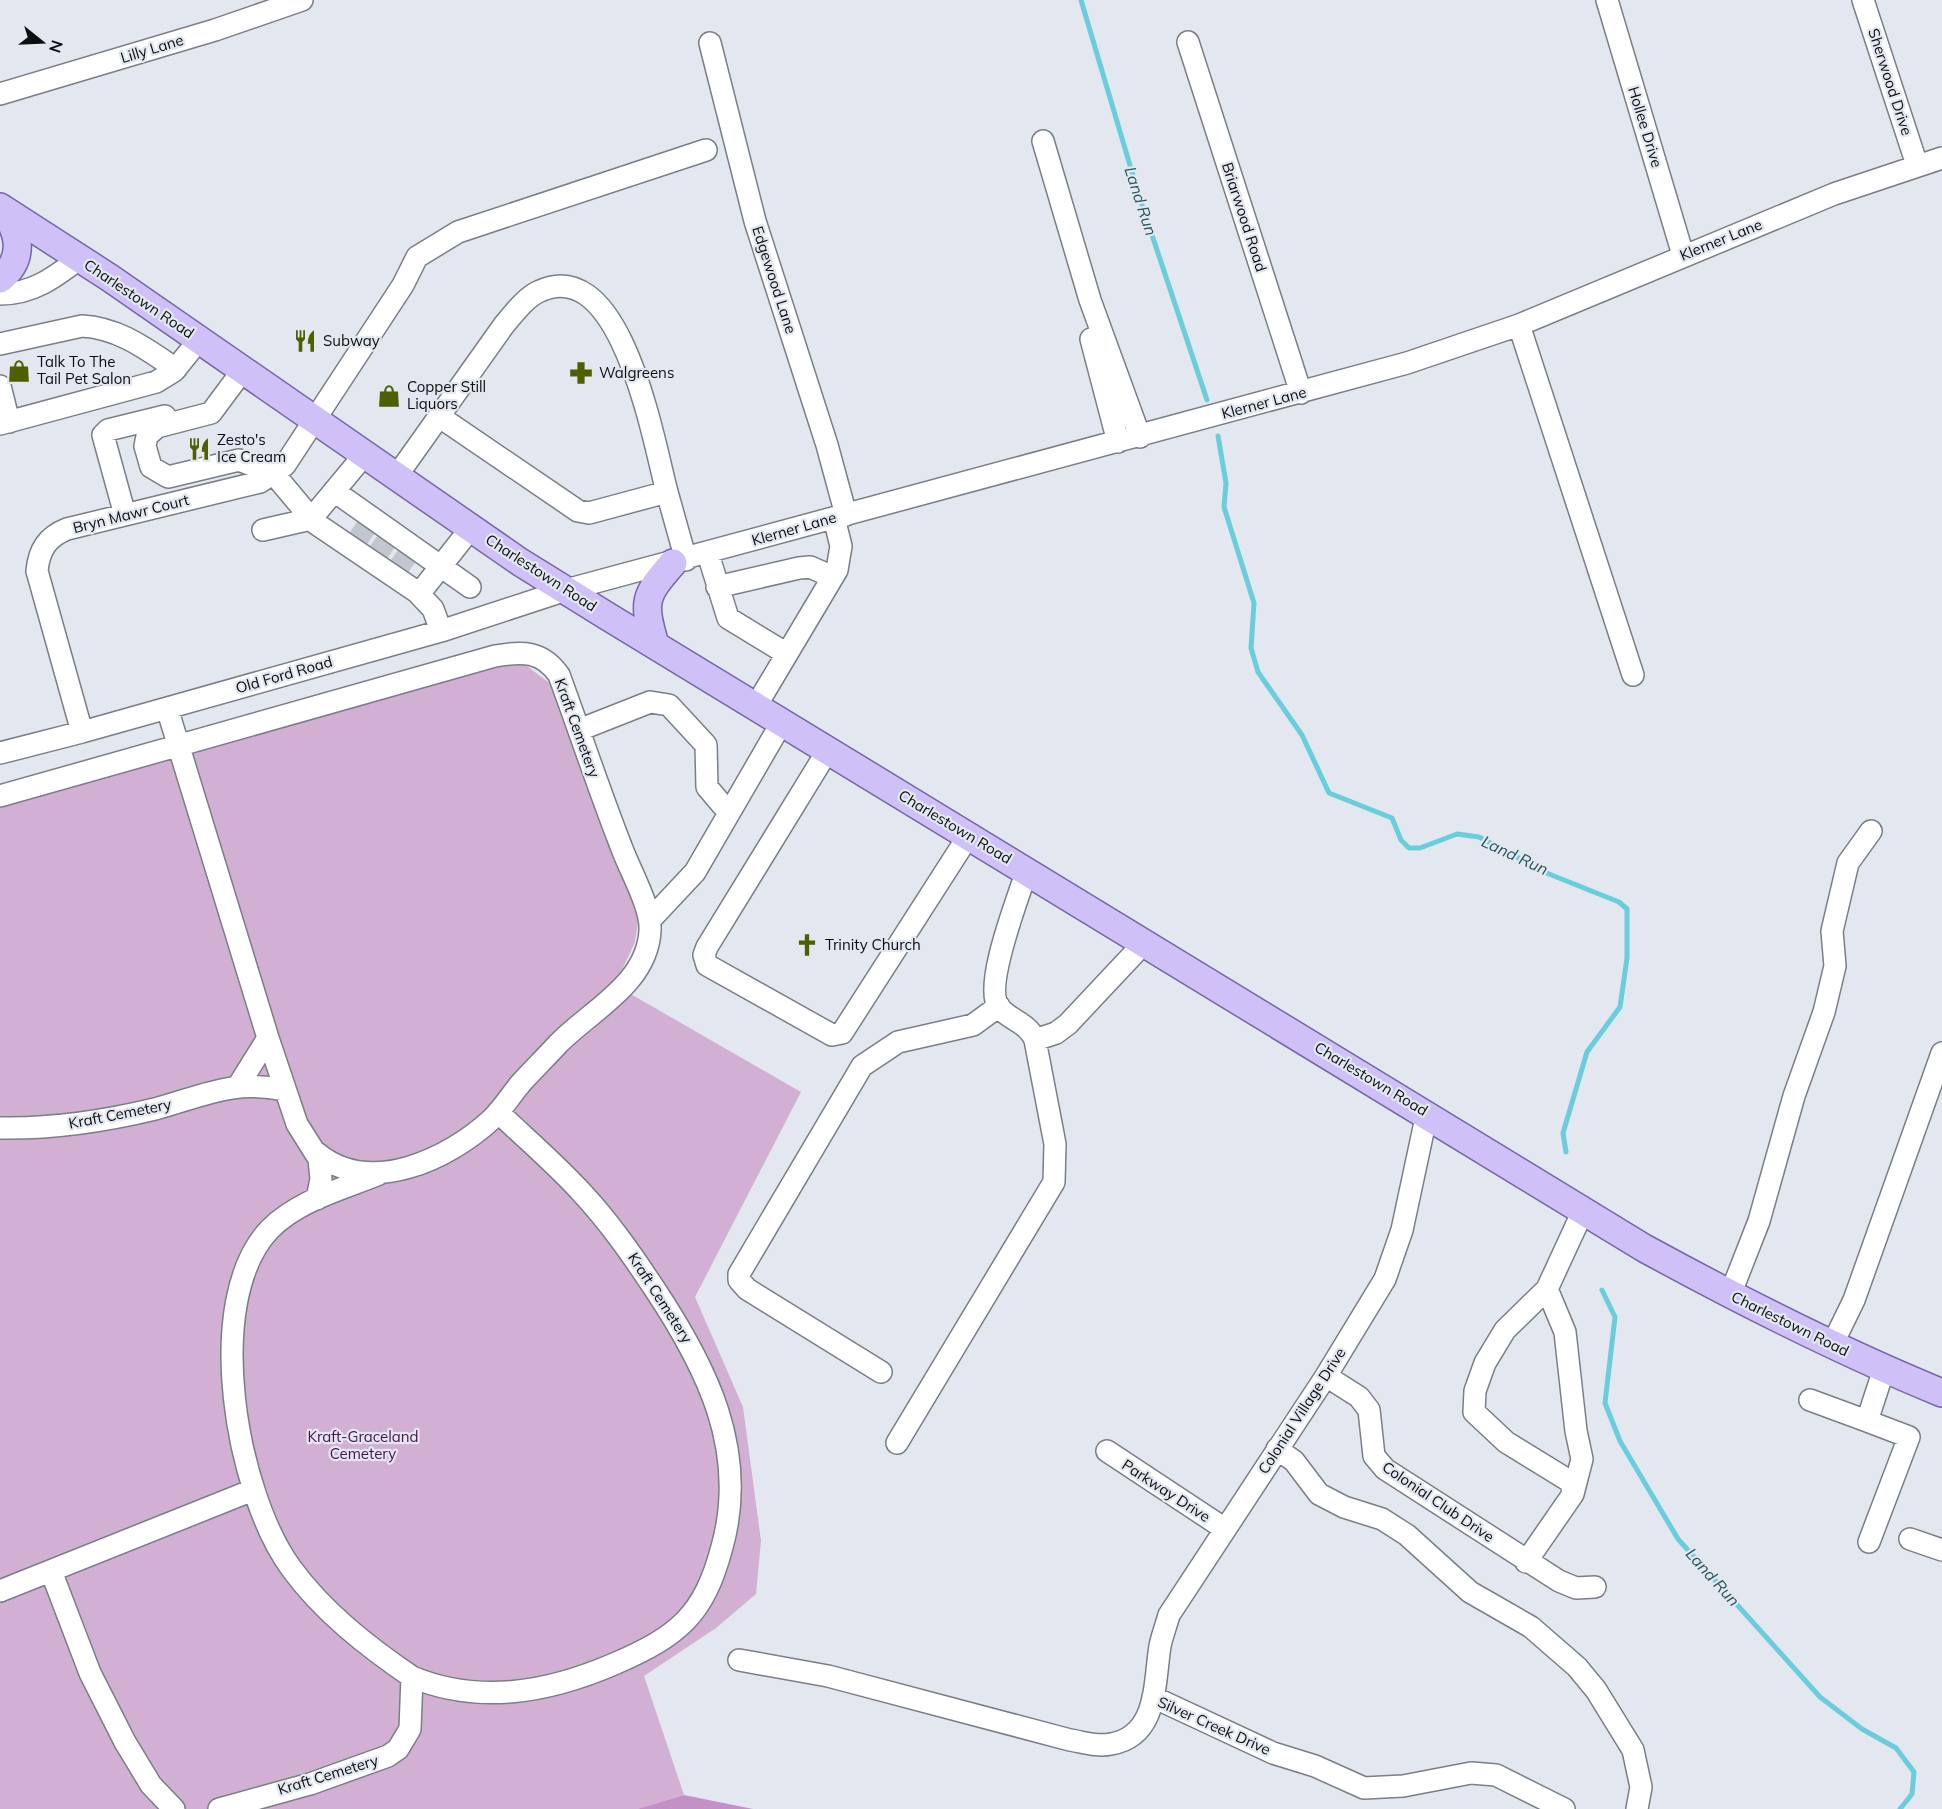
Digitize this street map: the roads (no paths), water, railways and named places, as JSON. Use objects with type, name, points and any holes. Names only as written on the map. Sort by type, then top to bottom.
[{"type":"main road","name":"Charlestown Road","points":[[1,208],[80,258],[471,528],[655,645],[1427,1113],[1583,1211],[1730,1295],[1832,1345],[1942,1393]]},
{"type":"main road","points":[[0,279],[12,264],[17,250],[15,227],[1,208]]},
{"type":"main road","points":[[655,645],[647,615],[647,599],[680,562]]},
{"type":"street","name":"Lilly Lane","points":[[0,94],[215,30],[302,0]]},
{"type":"street","name":"Hollee Drive","points":[[1606,0],[1683,255]]},
{"type":"street","name":"Sherwood Drive","points":[[1863,0],[1933,163]]},
{"type":"street","name":"Briarwood Road","points":[[1188,42],[1301,393]]},
{"type":"street","name":"Edgewood Lane","points":[[710,43],[755,221],[840,517],[841,558],[833,577],[756,706]]},
{"type":"street","points":[[1043,141],[1090,300],[1140,437]]},
{"type":"street","name":"Bryn Mawr Court","points":[[82,732],[62,653],[46,609],[37,571],[41,550],[55,534],[250,485],[274,474],[285,465],[313,419],[403,285],[417,257],[458,231],[706,150]]},
{"type":"street","name":"Klerner Lane","points":[[566,590],[680,562],[1407,363],[1519,325],[1834,194],[1933,163]]},
{"type":"street","points":[[0,295],[47,283],[80,258]]},
{"type":"street","points":[[396,477],[504,325],[522,304],[539,291],[551,287],[563,286],[583,291],[593,298],[607,315],[629,354],[667,492],[680,562]]},
{"type":"street","points":[[1084,313],[1118,442]]},
{"type":"street","points":[[1519,325],[1633,675]]},
{"type":"street","points":[[0,344],[82,326],[92,326],[119,333],[176,369]]},
{"type":"street","points":[[0,386],[4,423],[146,386],[167,377],[199,340]]},
{"type":"street","points":[[243,370],[211,413],[151,431],[147,436],[145,446],[151,467],[168,477],[239,460],[274,474],[311,519],[355,544],[396,572],[433,609],[441,631]]},
{"type":"street","points":[[125,515],[102,439],[104,432],[198,408],[225,396]]},
{"type":"street","points":[[440,417],[582,513],[667,492]]},
{"type":"street","points":[[263,530],[311,519],[364,454]]},
{"type":"street","points":[[334,491],[470,587]]},
{"type":"street","points":[[419,594],[471,528]]},
{"type":"street","points":[[708,554],[725,613],[732,622],[787,654]]},
{"type":"street","points":[[717,587],[810,567],[833,577]]},
{"type":"street","name":"Old Ford Road","points":[[0,753],[441,631],[566,590]]},
{"type":"street","name":"Kraft Cemetery","points":[[0,796],[495,656],[517,652],[541,656],[560,675],[650,920],[647,952],[637,972],[560,1042],[498,1112],[474,1135],[448,1151],[317,1199],[282,1218],[263,1237],[247,1262],[232,1340],[233,1389],[245,1462],[274,1541],[310,1592],[345,1627],[412,1677],[434,1686],[462,1692],[507,1694],[535,1690],[591,1673],[642,1652],[678,1628],[699,1606],[713,1580],[725,1536],[730,1505],[728,1457],[718,1409],[694,1350],[618,1236],[582,1193],[498,1112]]},
{"type":"street","points":[[579,730],[650,702],[669,705],[706,745],[707,787],[729,813]]},
{"type":"street","name":"Kraft Cemetery","points":[[167,708],[268,1038],[301,1133],[316,1153],[341,1167],[380,1174]]},
{"type":"street","points":[[650,920],[695,872],[782,722]]},
{"type":"street","points":[[828,750],[707,947],[704,961],[716,970],[832,1035],[842,1034],[969,835]]},
{"type":"street","points":[[1730,1295],[1759,1221],[1794,1096],[1824,1012],[1835,966],[1832,931],[1848,863],[1871,831]]},
{"type":"street","points":[[897,1443],[1054,1182],[1055,1144],[1035,1040],[1029,1029],[999,1006],[995,993],[998,966],[1027,870]]},
{"type":"street","points":[[1035,1040],[1056,1033],[1068,1024],[1145,942]]},
{"type":"street","points":[[882,1371],[747,1289],[739,1280],[739,1274],[862,1066],[898,1042],[973,1025],[999,1006]]},
{"type":"street","points":[[237,1086],[268,1038]]},
{"type":"street","points":[[1832,1345],[1854,1300],[1942,1053]]},
{"type":"street","name":"Kraft Cemetery","points":[[0,1128],[61,1125],[124,1115],[237,1086],[266,1086],[285,1090]]},
{"type":"street","name":"Colonial Village Drive","points":[[1153,1697],[1160,1647],[1169,1615],[1326,1376],[1392,1263],[1427,1113]]},
{"type":"street","name":"Kraft Cemetery","points":[[316,1153],[321,1179],[317,1199]]},
{"type":"street","points":[[1573,1494],[1571,1482],[1506,1442],[1474,1412],[1475,1391],[1485,1363],[1505,1329],[1547,1289],[1583,1211]]},
{"type":"street","points":[[1526,1562],[1573,1494],[1582,1458],[1576,1431],[1565,1332],[1547,1289]]},
{"type":"street","points":[[1867,1420],[1884,1369]]},
{"type":"street","name":"Colonial Club Drive","points":[[1326,1376],[1359,1397],[1369,1410],[1372,1450],[1385,1469],[1526,1562],[1559,1581],[1576,1588],[1595,1587]]},
{"type":"street","points":[[1810,1400],[1909,1437],[1869,1542]]},
{"type":"street","points":[[1277,1449],[1294,1461],[1319,1494],[1344,1507],[1382,1519],[1407,1535],[1470,1593],[1531,1626],[1577,1667],[1596,1690],[1633,1750],[1641,1787],[1637,1809]]},
{"type":"street","name":"Parkway Drive","points":[[1107,1451],[1225,1529]]},
{"type":"street","points":[[0,1591],[254,1490]]},
{"type":"street","points":[[1910,1539],[1942,1550]]},
{"type":"street","points":[[51,1571],[95,1683],[144,1775],[171,1808]]},
{"type":"street","name":"Silver Creek Drive","points":[[739,1660],[828,1676],[1070,1740],[1096,1744],[1109,1745],[1130,1739],[1147,1719],[1153,1697],[1273,1753],[1315,1766],[1364,1788],[1403,1786],[1464,1774],[1497,1774],[1564,1809]]},
{"type":"street","name":"Kraft Cemetery","points":[[219,1809],[310,1784],[388,1756],[398,1749],[410,1729],[412,1677]]},
{"type":"waterway","name":"Land Run","points":[[1081,0],[1140,199],[1207,400]]},
{"type":"waterway","name":"Land Run","points":[[1218,436],[1226,483],[1224,507],[1254,603],[1251,648],[1258,672],[1302,735],[1329,793],[1392,818],[1401,840],[1409,848],[1420,848],[1457,834],[1479,837],[1549,874],[1619,902],[1627,909],[1627,958],[1620,1007],[1587,1052],[1563,1133],[1566,1152]]},
{"type":"waterway","name":"Land Run","points":[[1602,1290],[1615,1317],[1605,1403],[1620,1441],[1678,1539],[1820,1697],[1862,1729],[1896,1748],[1914,1772],[1912,1794],[1900,1809]]},
{"type":"tunnel","points":[[358,539],[370,521]]},
{"type":"tunnel","points":[[378,553],[391,535]]},
{"type":"tunnel","points":[[399,567],[412,549]]},
{"type":"place","name":"Subway","points":[[305,341]]},
{"type":"place","name":"Talk To The Tail Pet Salon","points":[[19,371]]},
{"type":"place","name":"Walgreens","points":[[581,373]]},
{"type":"place","name":"Copper Still Liquors","points":[[389,396]]},
{"type":"place","name":"Zesto's Ice Cream","points":[[199,449]]},
{"type":"place","name":"Trinity Church","points":[[807,945]]},
{"type":"park label","name":"Kraft-Graceland Cemetery","points":[[363,1446]]}]
